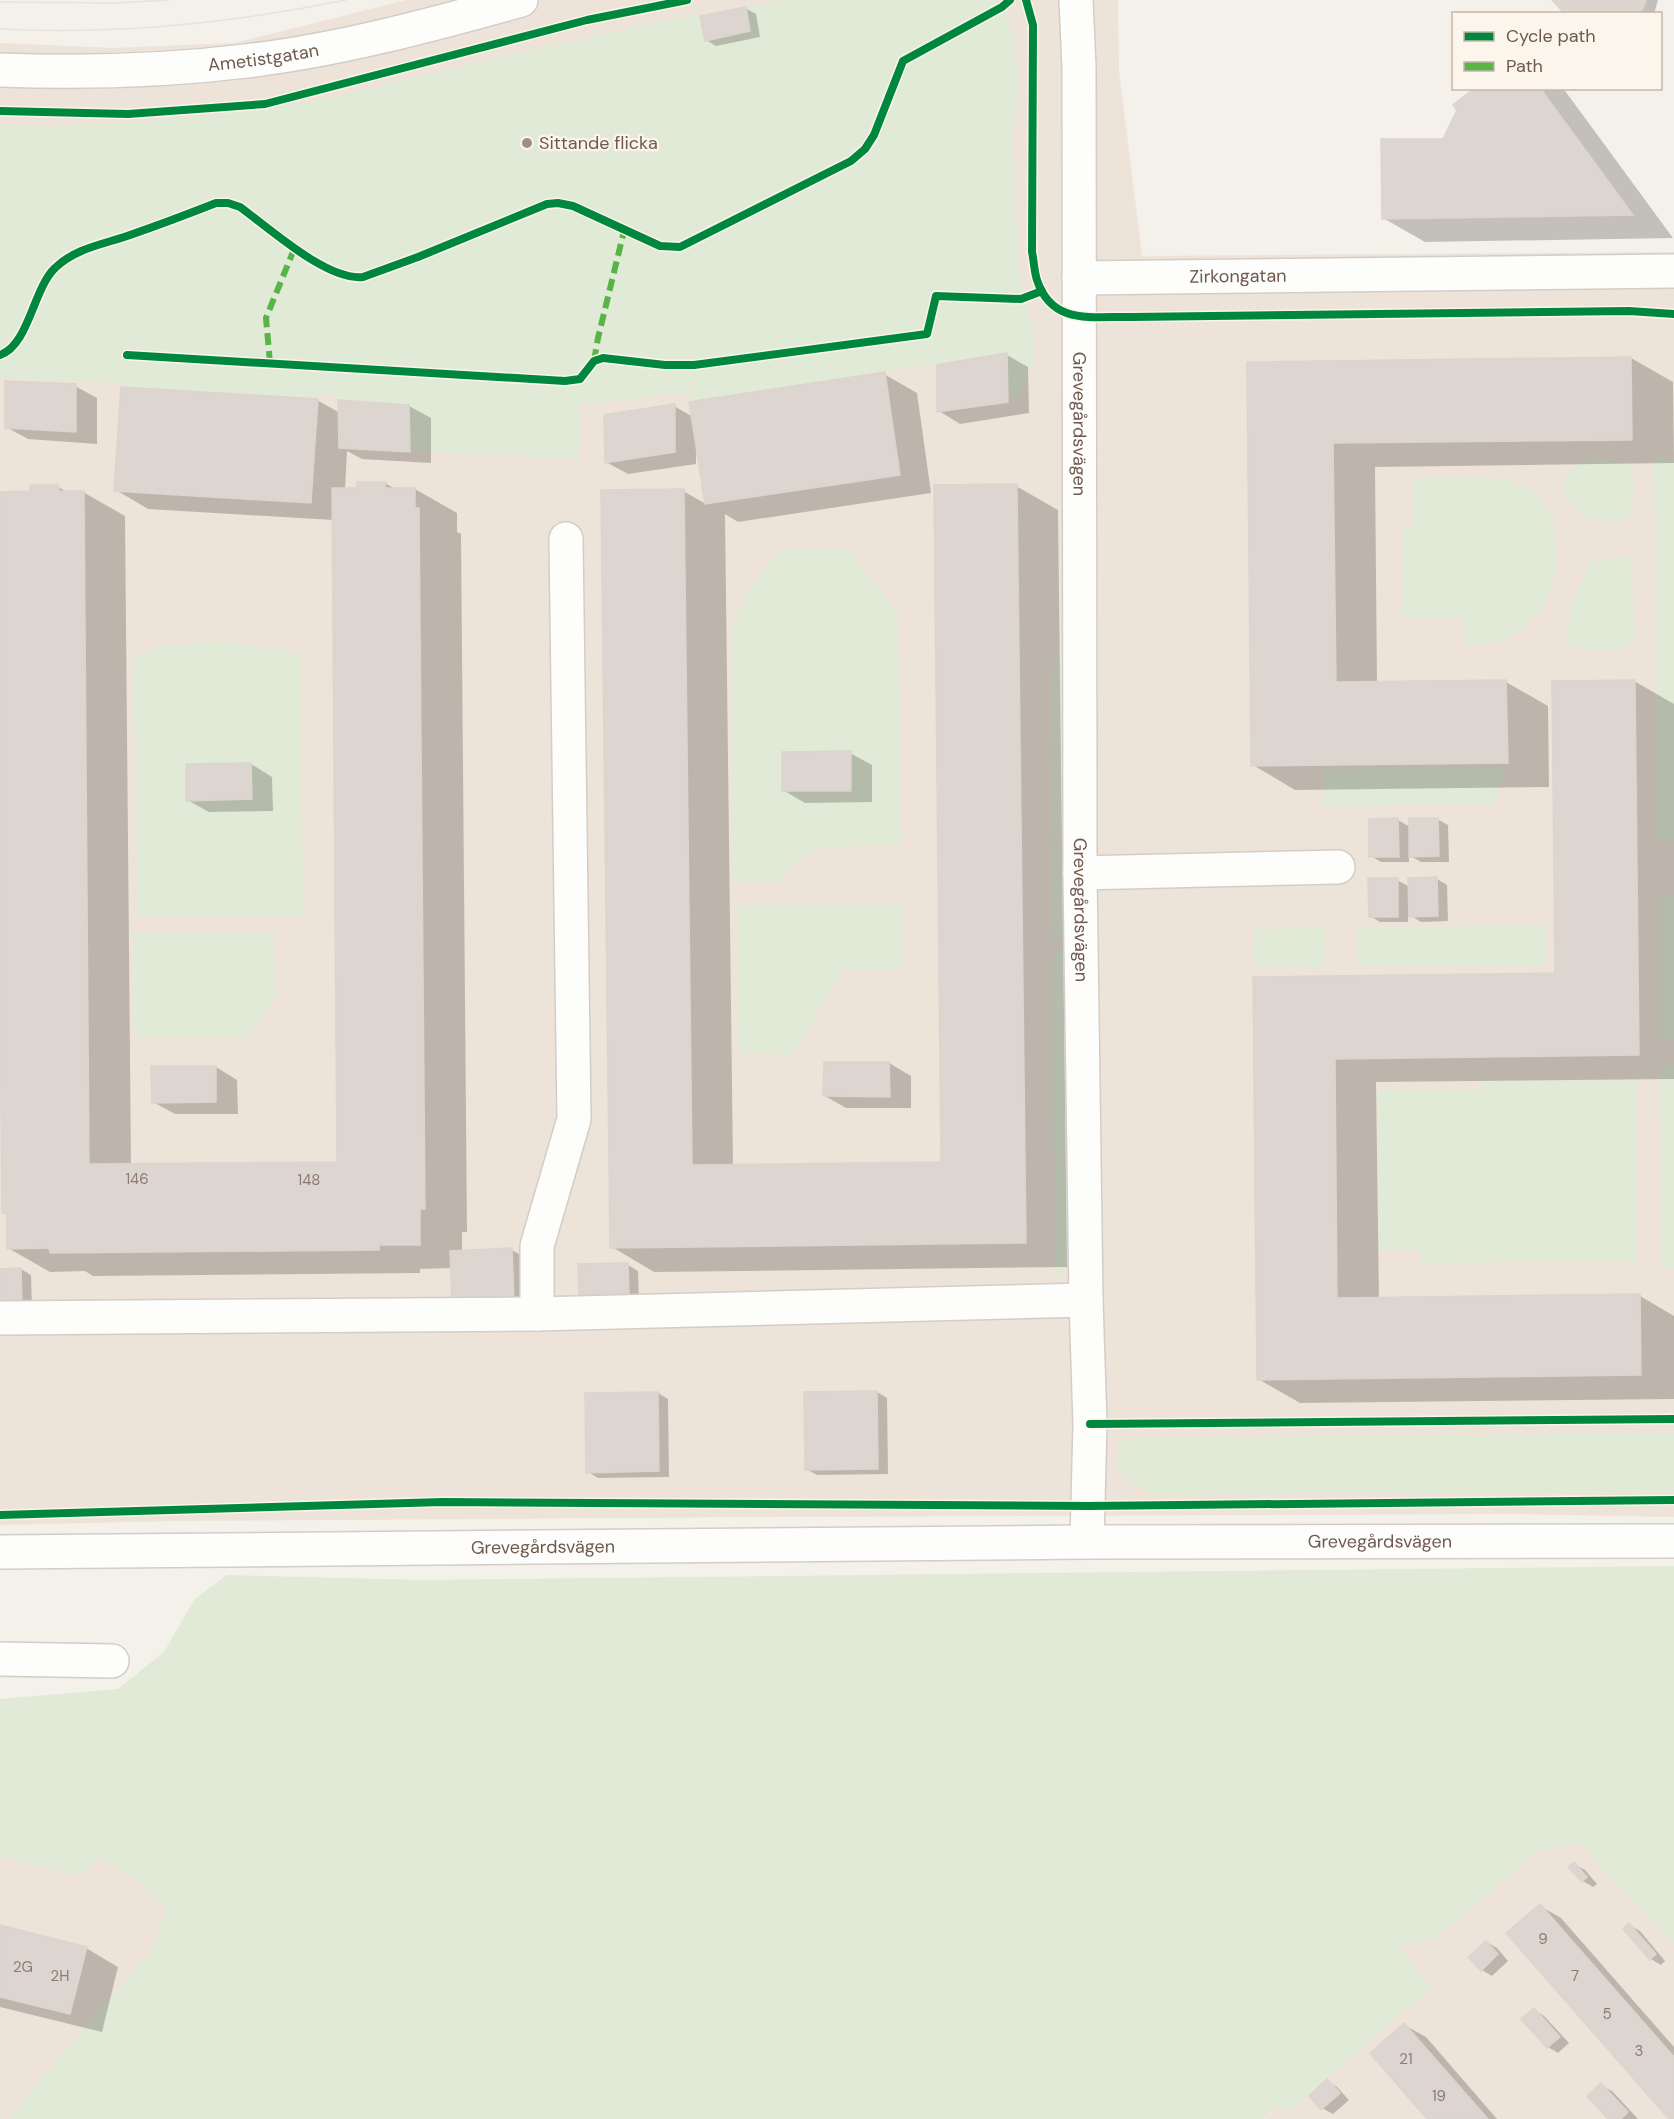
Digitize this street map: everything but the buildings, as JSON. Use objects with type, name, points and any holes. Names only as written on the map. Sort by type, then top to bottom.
[{"type":"street","name":"Ametistgatan","points":[[0,69],[65,72],[136,70],[246,61],[322,49],[392,34],[521,0]]},
{"type":"street","points":[[1076,0],[1079,67],[1079,278]]},
{"type":"street","name":"Zirkongatan","points":[[1079,278],[1674,271]]},
{"type":"street","name":"Grevegårdsvägen","points":[[1079,278],[1080,873],[1090,1424],[1087,1542]]},
{"type":"street","points":[[537,1314],[537,1246],[573,1119],[566,540]]},
{"type":"street","points":[[1080,873],[1338,867]]},
{"type":"street","points":[[0,1318],[537,1314],[1086,1300]]},
{"type":"street","name":"Grevegårdsvägen","points":[[0,1552],[1087,1542],[1674,1541]]},
{"type":"street","points":[[0,1659],[112,1661]]},
{"type":"shaded area","points":[[406,0],[1118,0],[1119,71],[1142,256],[1674,252],[1674,1517],[1509,1514],[757,1517],[175,1521],[0,1525],[0,43],[113,48],[235,43]]},
{"type":"shaded area","points":[[1579,1843],[1674,1945],[1674,2119],[1265,2119],[1274,2108],[1346,1958],[1436,1938],[1540,1850]]},
{"type":"shaded area","points":[[0,1856],[81,1876],[99,1857],[143,1885],[167,1910],[151,1950],[10,2119],[0,2119]]},
{"type":"green space","points":[[782,0],[1000,0],[1014,37],[1016,50],[1018,78],[1014,162],[1019,273],[1033,326],[1035,352],[1033,363],[1017,401],[1008,402],[1007,356],[919,366],[689,402],[691,392],[579,405],[580,451],[577,459],[410,452],[409,405],[338,400],[335,394],[319,393],[318,399],[121,387],[120,383],[0,378],[0,124],[45,127],[145,122],[311,102],[691,15],[700,16]]},
{"type":"green space","points":[[1654,454],[1674,459],[1674,842],[1657,842]]},
{"type":"green space","points":[[1609,460],[1631,465],[1634,491],[1627,521],[1611,522],[1582,516],[1562,489],[1569,473],[1579,464]]},
{"type":"green space","points":[[1461,477],[1505,479],[1532,490],[1554,521],[1558,566],[1545,605],[1523,630],[1496,643],[1465,647],[1464,617],[1401,617],[1401,530],[1412,529],[1413,479]]},
{"type":"green space","points":[[849,549],[898,614],[901,844],[817,848],[790,865],[780,882],[731,882],[733,627],[746,592],[780,550]]},
{"type":"green space","points":[[1616,557],[1630,558],[1635,637],[1625,649],[1590,652],[1565,646],[1572,605],[1590,562]]},
{"type":"green space","points":[[214,641],[282,649],[301,656],[303,916],[138,915],[133,659],[156,647]]},
{"type":"green space","points":[[1061,650],[1062,747],[1051,747],[1051,678],[1056,654]]},
{"type":"green space","points":[[1052,756],[1062,756],[1062,833],[1052,833]]},
{"type":"green space","points":[[1506,768],[1495,804],[1323,807],[1323,769]]},
{"type":"green space","points":[[1052,842],[1063,842],[1063,940],[1053,940]]},
{"type":"green space","points":[[1661,895],[1674,895],[1674,1040],[1661,1040]]},
{"type":"green space","points":[[902,903],[903,969],[843,969],[792,1055],[739,1053],[737,905]]},
{"type":"green space","points":[[1545,925],[1546,965],[1357,966],[1357,928]]},
{"type":"green space","points":[[1325,928],[1324,968],[1253,968],[1254,929]]},
{"type":"green space","points":[[134,931],[274,932],[275,997],[247,1037],[133,1037]]},
{"type":"green space","points":[[1053,949],[1063,950],[1068,1263],[1065,1271],[1060,1275],[1055,1275]]},
{"type":"green space","points":[[1660,1066],[1674,1066],[1674,1267],[1662,1267]]},
{"type":"green space","points":[[1636,1079],[1637,1261],[1421,1263],[1421,1250],[1378,1250],[1378,1090],[1483,1090],[1483,1080]]},
{"type":"green space","points":[[1674,1433],[1674,1492],[1154,1495],[1126,1478],[1116,1461],[1120,1442],[1135,1438]]},
{"type":"green space","points":[[1674,1566],[1674,1945],[1579,1843],[1540,1850],[1436,1938],[1399,1946],[1431,1989],[1291,2109],[1274,2108],[1264,2119],[10,2119],[151,1950],[167,1911],[143,1885],[99,1857],[82,1876],[0,1856],[0,1699],[118,1689],[164,1652],[194,1600],[227,1575],[422,1580]]},
{"type":"tram line","points":[[0,2],[116,3],[168,0]]},
{"type":"tram line","points":[[0,29],[131,29],[217,21],[346,0]]},
{"type":"marked path","points":[[594,361],[624,231]]},
{"type":"marked path","points":[[270,363],[266,318],[295,247]]},
{"type":"cycle path","points":[[0,111],[128,114],[265,104],[587,20],[687,0]]},
{"type":"cycle path","points":[[0,355],[18,340],[41,289],[55,268],[63,261],[91,247],[216,203],[228,203],[240,207],[316,262],[349,276],[363,277],[547,204],[558,203],[573,206],[660,246],[680,247],[851,161],[865,149],[874,135],[903,61],[1002,7],[1010,0]]},
{"type":"cycle path","points":[[1026,0],[1033,25],[1032,252],[1036,277],[1044,295],[1063,312],[1089,317],[1629,311],[1674,314]]},
{"type":"cycle path","points":[[127,355],[565,381],[580,379],[594,361],[603,358],[665,365],[694,365],[927,334],[936,296],[1021,299],[1042,291]]},
{"type":"cycle path","points":[[1090,1424],[1674,1419]]},
{"type":"cycle path","points":[[0,1515],[443,1502],[1088,1506],[1674,1500]]},
{"type":"place","name":"Sittande flicka","points":[[527,143]]}]
